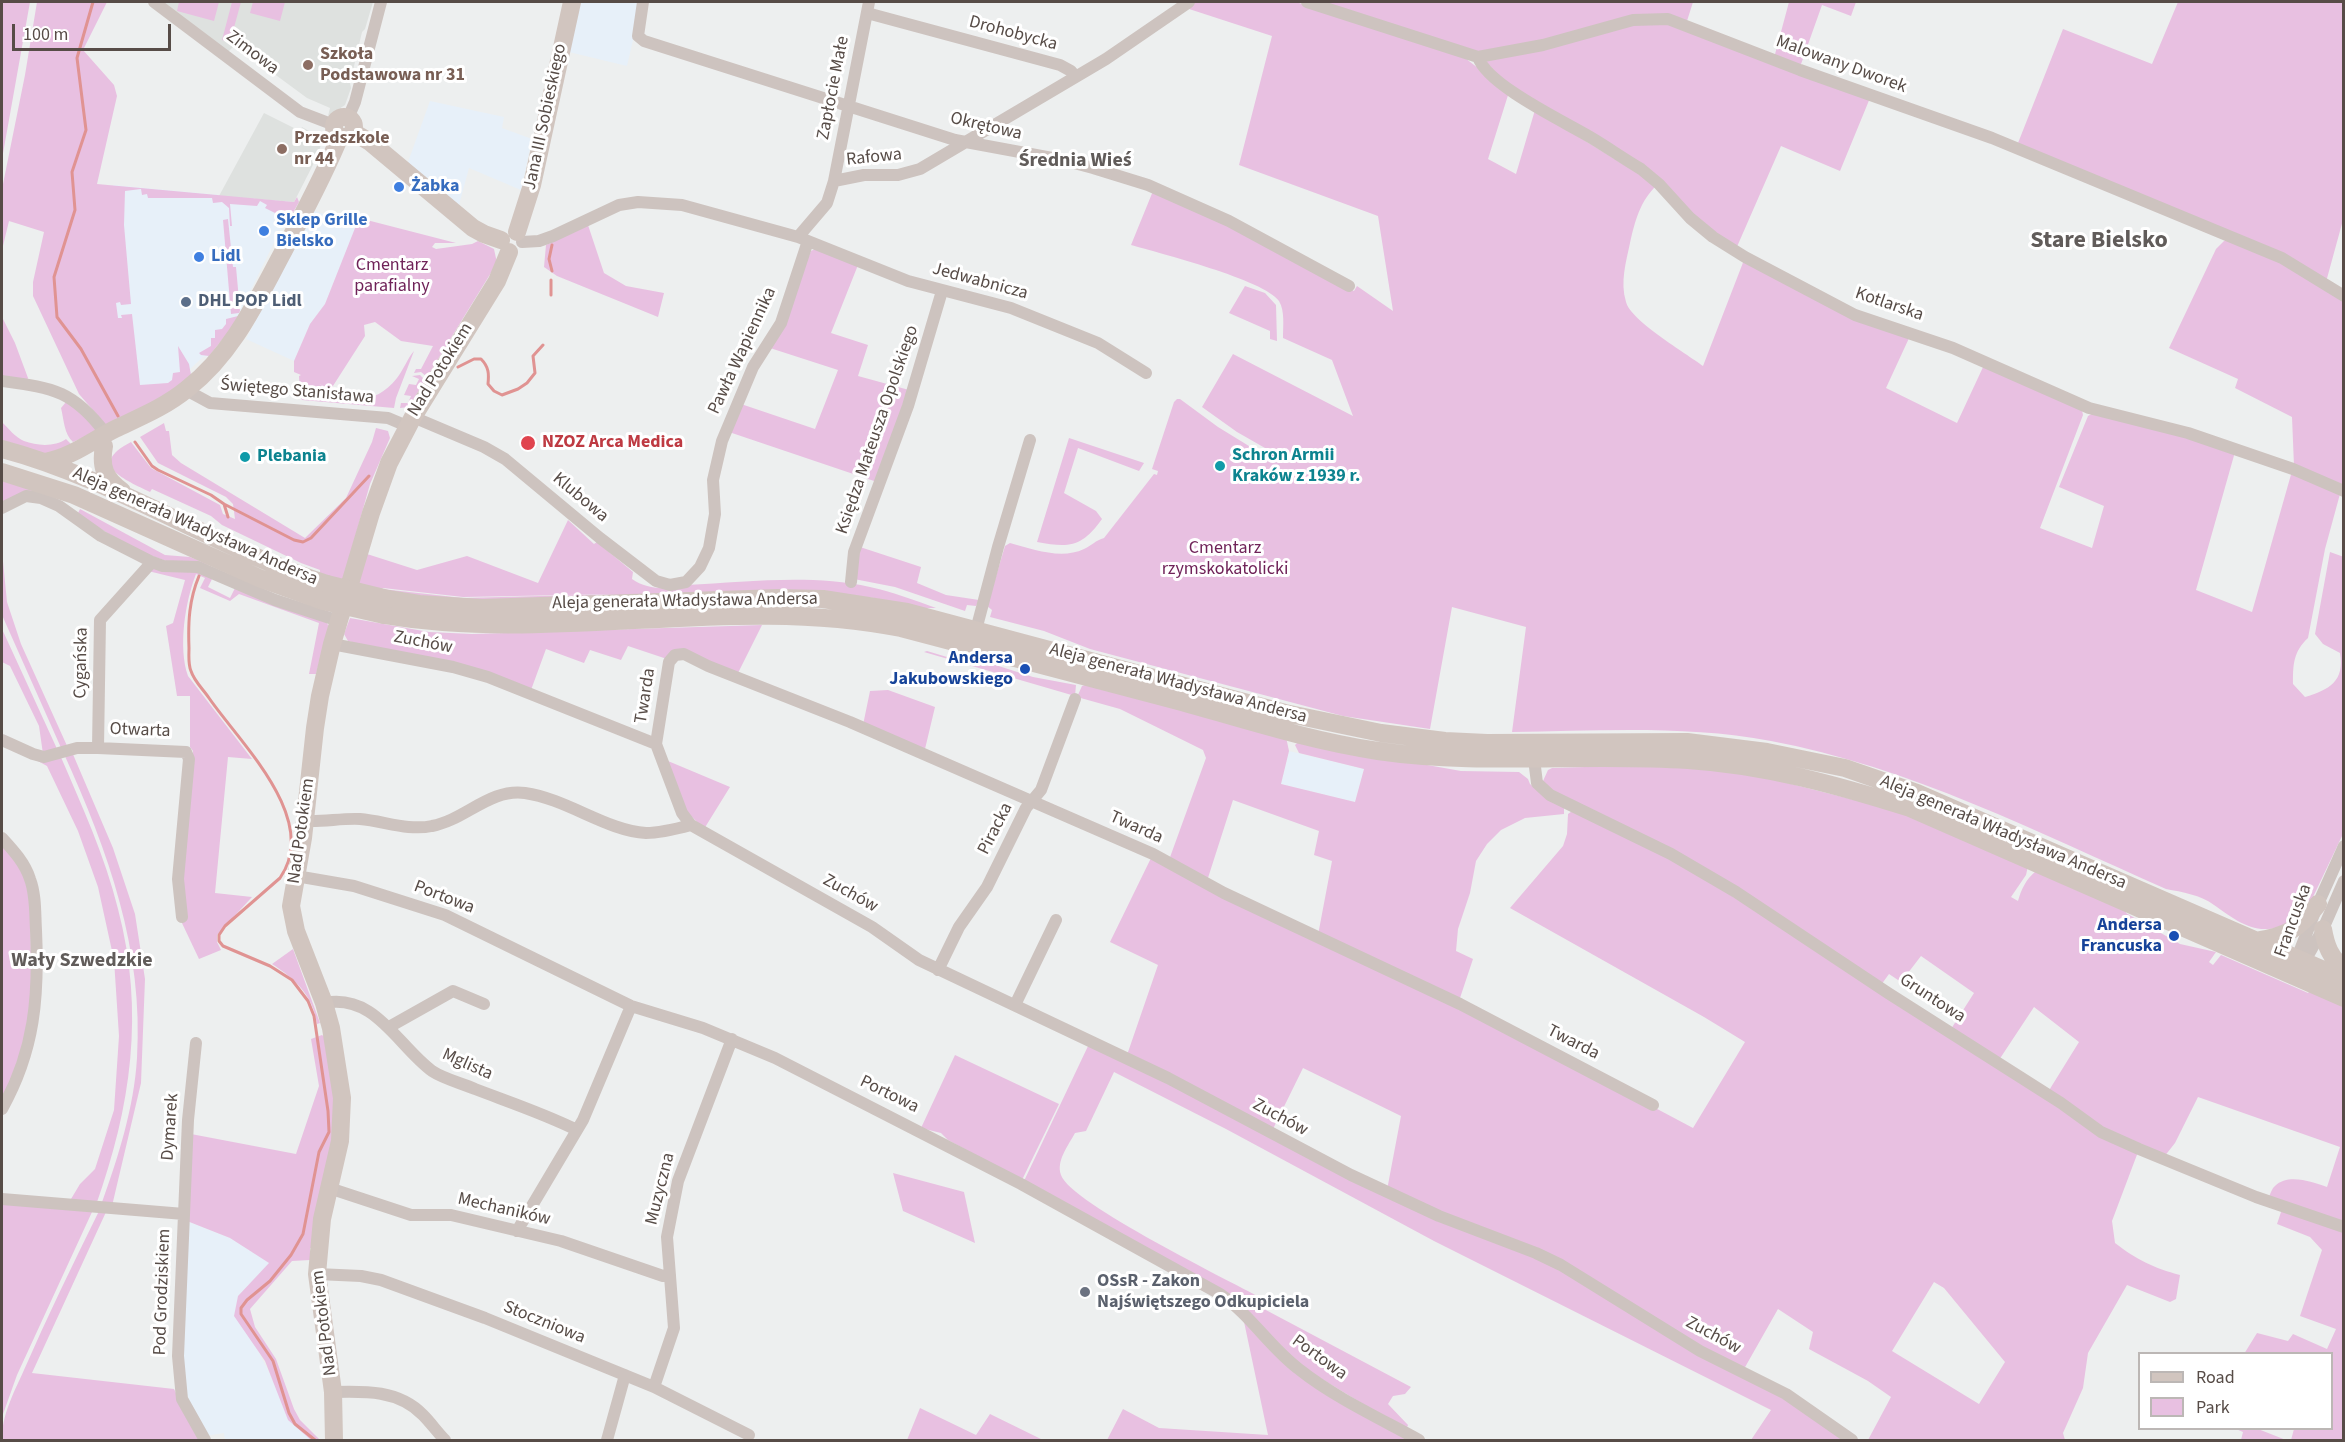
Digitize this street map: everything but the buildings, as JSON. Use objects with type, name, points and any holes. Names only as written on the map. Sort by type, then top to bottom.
[{"type":"main road","name":"Jana III Sobieskiego","points":[[512,242],[532,185],[572,2]]},
{"type":"main road","points":[[38,482],[67,471],[105,440],[186,390],[220,358],[243,326],[310,201],[343,128],[370,142],[473,228],[484,234],[512,242]]},
{"type":"main road","name":"Nad Potokiem","points":[[334,1440],[333,1392],[317,1274],[322,1220],[340,1141],[342,1098],[335,1047],[324,1003],[294,923],[291,906],[306,821],[320,696],[332,644],[380,484],[410,421],[497,281],[512,242]]},
{"type":"main road","points":[[45,462],[59,459],[105,440]]},
{"type":"main road","points":[[105,440],[102,460],[105,474],[114,485],[135,502]]},
{"type":"main road","name":"Aleja generała Władysława Andersa","points":[[2,449],[67,471],[214,538],[325,593]]},
{"type":"main road","points":[[74,495],[67,471],[70,460],[80,450]]},
{"type":"main road","name":"Aleja generała Władysława Andersa","points":[[2,472],[74,495],[259,578],[386,607],[416,621],[482,625],[777,615],[860,620],[901,628],[1334,743],[1425,757],[1687,760],[1762,768],[1826,782],[1910,808],[2256,941],[2298,966],[2343,998]]},
{"type":"main road","name":"Aleja generała Władysława Andersa","points":[[386,607],[419,604],[482,608],[778,598],[823,599],[897,610],[1293,715],[1382,733],[1445,741],[1487,743],[1687,742],[1767,752],[1845,768],[1917,793],[2086,876],[2298,966],[2343,979]]},
{"type":"main road","points":[[2256,941],[2288,933],[2299,926],[2318,904]]},
{"type":"main road","points":[[2323,929],[2327,949],[2343,969]]},
{"type":"street","name":"Zimowa","points":[[154,2],[300,112],[343,128]]},
{"type":"street","points":[[343,128],[355,102],[381,2]]},
{"type":"street","name":"Okrętowa","points":[[644,2],[638,36],[644,41],[955,140],[1094,168],[1148,185],[1230,221],[1349,286]]},
{"type":"street","name":"Rafowa","points":[[803,239],[827,203],[834,182],[864,175],[909,174],[969,142],[1076,77],[1131,43],[1189,2]]},
{"type":"street","name":"Malowany Dworek","points":[[1307,2],[1478,57],[1543,45],[1633,20],[1668,19],[1800,70],[1992,138],[2282,258],[2343,296]]},
{"type":"street","name":"Zapłocie Małe","points":[[834,182],[868,7]]},
{"type":"street","name":"Drohobycka","points":[[868,7],[1060,65],[1076,77]]},
{"type":"street","name":"Kotlarska","points":[[1478,57],[1480,64],[1487,71],[1518,95],[1641,169],[1659,184],[1690,218],[1713,237],[1745,257],[1855,315],[1953,348],[2089,408],[2188,433],[2293,469],[2343,491]]},
{"type":"street","points":[[512,242],[545,239],[607,209],[638,202],[682,205],[803,239]]},
{"type":"street","name":"Jedwabnicza","points":[[803,239],[908,281],[1011,308],[1054,324],[1098,343],[1146,373]]},
{"type":"street","name":"Pawła Wapiennika","points":[[690,579],[705,558],[712,537],[715,514],[713,480],[722,441],[753,367],[781,323],[803,239]]},
{"type":"street","name":"Księdza Mateusza Opolskiego","points":[[851,582],[854,552],[908,406],[942,291]]},
{"type":"street","points":[[2,381],[38,386],[71,399],[88,411],[105,440]]},
{"type":"street","name":"Świętego Stanisława","points":[[186,390],[210,403],[410,421]]},
{"type":"street","name":"Klubowa","points":[[410,421],[484,447],[505,459],[656,581],[675,585],[690,579]]},
{"type":"street","points":[[976,630],[1030,440]]},
{"type":"street","points":[[2,508],[26,496],[41,498],[59,506],[101,536],[152,562],[163,566],[198,567],[275,600],[339,621]]},
{"type":"street","name":"Cygańska","points":[[98,748],[100,620],[152,562]]},
{"type":"street","name":"Zuchów","points":[[332,644],[488,677],[656,744]]},
{"type":"street","name":"Twarda","points":[[656,744],[669,662],[675,655],[684,654],[850,722],[1153,854],[1224,893],[1460,1004],[1653,1105]]},
{"type":"street","name":"Piracka","points":[[938,970],[959,927],[987,887],[1026,808],[1041,790],[1075,699]]},
{"type":"street","name":"Otwarta","points":[[2,740],[44,757],[77,748],[183,750],[189,754],[178,879],[182,917]]},
{"type":"street","points":[[306,821],[362,819],[411,827],[426,827],[444,823],[500,795],[516,792],[554,799],[623,828],[643,832],[658,832],[691,825],[682,813],[656,744]]},
{"type":"street","name":"Gruntowa","points":[[1534,759],[1537,783],[1550,795],[1671,854],[1728,887],[2061,1103],[2101,1132],[2256,1197],[2343,1227]]},
{"type":"street","name":"Zuchów","points":[[691,825],[872,927],[919,960],[938,970],[1168,1078],[1343,1171],[1439,1216],[1536,1253],[1561,1265],[1700,1351],[1786,1394],[1852,1440]]},
{"type":"street","points":[[2,838],[19,859],[30,878],[35,913],[37,957],[37,999],[30,1042],[16,1082],[2,1109]]},
{"type":"street","name":"Francuska","points":[[2298,966],[2318,904],[2343,846]]},
{"type":"street","name":"Portowa","points":[[296,876],[354,886],[446,915],[631,1006],[703,1028],[775,1058],[917,1129],[1220,1294],[1245,1314],[1281,1354],[1300,1370],[1419,1440]]},
{"type":"street","name":"Francuska","points":[[2298,966],[2323,929],[2343,881]]},
{"type":"street","points":[[1015,1005],[1056,920]]},
{"type":"street","points":[[389,1027],[453,991],[483,1004]]},
{"type":"street","name":"Mglista","points":[[324,1003],[346,1002],[374,1014],[439,1075],[577,1131]]},
{"type":"street","points":[[517,1231],[577,1131],[631,1006]]},
{"type":"street","name":"Muzyczna","points":[[654,1387],[674,1328],[667,1237],[678,1181],[732,1040]]},
{"type":"street","name":"Dymarek","points":[[184,1214],[188,1120],[196,1042]]},
{"type":"street","name":"Mechaników","points":[[329,1188],[411,1215],[451,1215],[561,1241],[663,1276],[670,1275]]},
{"type":"street","name":"Pod Grodziskiem","points":[[2,1199],[184,1214],[179,1317],[180,1388],[188,1411],[205,1440]]},
{"type":"street","name":"Stoczniowa","points":[[317,1274],[361,1276],[381,1280],[485,1318],[654,1387],[749,1435]]},
{"type":"street","points":[[607,1440],[625,1375]]},
{"type":"street","points":[[333,1392],[377,1392],[406,1402],[422,1414],[445,1440]]},
{"type":"shaded area","name":"Szkoła Podstawowa nr 31","points":[[162,2],[373,2],[362,32],[350,83],[351,88],[345,105],[328,116],[330,108],[307,98],[235,45],[227,53]]},
{"type":"shaded area","points":[[581,2],[641,2],[636,38],[633,40],[627,66],[569,52]]},
{"type":"shaded area","points":[[430,101],[504,117],[502,128],[532,139],[521,190],[469,168],[459,205],[408,162]]},
{"type":"shaded area","name":"Przedszkole nr 44","points":[[264,113],[300,131],[302,127],[323,139],[316,159],[294,202],[219,196]]},
{"type":"shaded area","points":[[113,185],[294,202],[238,316],[209,356],[203,357],[190,369],[191,375],[143,409],[116,321]]},
{"type":"shaded area","points":[[314,211],[357,224],[325,304],[310,324],[294,361],[246,339]]},
{"type":"shaded area","points":[[1289,751],[1364,769],[1355,802],[1281,784]]},
{"type":"shaded area","points":[[187,1221],[230,1238],[270,1263],[238,1296],[254,1343],[276,1386],[288,1420],[311,1440],[225,1440],[224,1433],[205,1436],[197,1423],[186,1392],[183,1355]]},
{"type":"green space","points":[[2,2],[30,2],[2,159]]},
{"type":"green space","points":[[37,2],[107,2],[83,50],[114,85],[117,96],[97,184],[294,202],[297,197],[299,202],[291,216],[284,212],[281,216],[265,208],[267,205],[260,201],[257,206],[230,204],[232,226],[230,226],[229,208],[222,202],[213,203],[212,198],[148,198],[147,194],[142,195],[141,189],[125,191],[124,225],[131,304],[116,303],[118,318],[122,318],[121,315],[132,314],[140,385],[168,383],[172,380],[173,373],[180,372],[178,346],[189,364],[191,375],[170,393],[111,425],[105,424],[79,394],[33,296],[33,282],[44,232],[9,221],[2,250],[2,189]]},
{"type":"green space","points":[[179,2],[219,2],[214,21],[177,11]]},
{"type":"green space","points":[[232,2],[241,2],[230,42],[222,40]]},
{"type":"green space","points":[[253,2],[285,2],[280,21],[250,13]]},
{"type":"green space","name":"Cmentarz rzymskokatolicki","points":[[1196,2],[1296,2],[1465,58],[1509,92],[1488,159],[1516,174],[1535,110],[1657,185],[1642,205],[1634,227],[1624,272],[1624,295],[1630,310],[1648,327],[1703,366],[1744,260],[1910,336],[1886,388],[1957,423],[1984,365],[2082,410],[2083,415],[2040,528],[2092,548],[2104,506],[2059,487],[2088,416],[2095,412],[2235,452],[2196,590],[2252,612],[2292,471],[2340,494],[2325,549],[2308,638],[2299,648],[2295,659],[2293,684],[2305,697],[2328,687],[2340,671],[2340,653],[2323,644],[2315,634],[2330,552],[2344,557],[2343,834],[2303,918],[2272,929],[2252,927],[2203,899],[2166,889],[1972,803],[1923,784],[1823,752],[1771,741],[1707,733],[1642,730],[1512,732],[1526,627],[1452,607],[1430,729],[1343,716],[1090,649],[1044,631],[990,617],[992,610],[987,606],[1005,546],[1010,543],[1066,554],[1084,549],[1104,538],[1154,474],[1157,475],[1158,471],[1152,469],[1174,402],[1177,399],[1262,454],[1265,448],[1237,432],[1202,407],[1233,354],[1353,416],[1332,360],[1283,338],[1281,305],[1270,293],[1210,268],[1131,245],[1153,191],[1237,229],[1354,291],[1357,286],[1393,311],[1378,216],[1239,165],[1272,36],[1186,8]]},
{"type":"green space","points":[[1323,2],[1693,2],[1687,21],[1671,16],[1485,51],[1470,51]]},
{"type":"green space","points":[[1789,2],[1856,2],[1851,16],[1822,5],[1800,67],[1774,58]]},
{"type":"green space","points":[[2178,2],[2343,2],[2343,220],[2326,282],[2018,143],[2063,29],[2152,64]]},
{"type":"green space","points":[[1667,23],[1870,98],[1840,171],[1781,146],[1736,249],[1714,235],[1661,181],[1503,80],[1486,62],[1488,58],[1632,24]]},
{"type":"green space","name":"Cmentarz parafialny","points":[[359,218],[456,243],[435,243],[432,247],[436,249],[472,244],[478,241],[494,249],[497,263],[427,377],[421,372],[414,373],[416,369],[421,369],[433,346],[401,341],[375,322],[364,325],[365,336],[331,389],[319,384],[350,397],[369,398],[388,388],[414,351],[394,408],[302,400],[299,376],[301,375],[294,372],[294,361],[310,324],[325,304]]},
{"type":"green space","points":[[228,219],[240,311],[231,314],[223,220]]},
{"type":"green space","points":[[588,225],[604,273],[626,286],[664,293],[658,317],[557,276],[544,267],[546,245]]},
{"type":"green space","points":[[2230,240],[2276,259],[2343,300],[2343,488],[2294,466],[2292,417],[2235,388],[2238,379],[2169,348],[2216,249],[2224,241]]},
{"type":"green space","points":[[815,249],[858,265],[831,333],[868,345],[858,376],[909,390],[877,482],[729,432],[741,404],[815,429],[838,370],[770,348],[811,251]]},
{"type":"green space","points":[[1245,286],[1265,293],[1276,305],[1277,341],[1270,339],[1270,331],[1229,313]]},
{"type":"green space","points":[[238,316],[209,356],[199,353],[211,346],[211,338],[215,338],[215,330],[222,329],[226,324],[226,319]]},
{"type":"green space","points":[[2,317],[15,343],[28,378],[27,381],[2,378]]},
{"type":"green space","points":[[420,375],[425,380],[409,407],[400,408],[401,403],[408,403],[411,396],[404,395],[409,384],[416,385],[419,379],[412,376]]},
{"type":"green space","points":[[66,402],[71,403],[96,429],[95,432],[73,442],[70,439],[61,408]]},
{"type":"green space","points":[[2,422],[18,438],[29,443],[51,444],[66,439],[72,445],[50,455],[2,443]]},
{"type":"green space","points":[[164,423],[166,431],[169,431],[172,455],[181,463],[305,538],[346,498],[372,442],[376,428],[388,431],[390,438],[370,484],[343,580],[320,573],[320,570],[222,525],[211,516],[152,489],[150,492],[115,471],[111,465],[112,458],[118,450],[131,442],[151,468],[220,505],[223,514],[235,519],[233,504],[226,497],[158,463],[140,437]]},
{"type":"green space","points":[[1069,438],[1144,463],[1139,471],[1078,448],[1064,493],[1096,511],[1102,519],[1088,535],[1074,543],[1058,545],[1037,542]]},
{"type":"green space","points":[[2,478],[45,490],[23,493],[2,502]]},
{"type":"green space","points":[[80,509],[165,555],[190,557],[210,565],[169,562],[138,551],[77,515]]},
{"type":"green space","points":[[568,520],[594,544],[597,542],[633,572],[632,579],[652,587],[673,588],[687,585],[779,580],[825,581],[879,589],[936,608],[915,608],[874,598],[798,592],[463,601],[424,598],[382,591],[358,584],[367,554],[417,570],[467,556],[538,583]],"holes":[[[382,589],[463,597],[617,594],[463,598]]]},
{"type":"green space","points":[[860,547],[921,567],[917,583],[946,595],[979,600],[976,606],[967,605],[965,611],[895,587],[854,579]]},
{"type":"green space","points":[[2,551],[7,602],[21,644],[68,748],[62,750],[2,615]]},
{"type":"green space","points":[[150,568],[190,570],[213,577],[208,587],[230,598],[235,588],[326,621],[329,627],[316,674],[309,674],[319,623],[239,594],[230,601],[200,588],[205,578],[196,574],[184,625],[183,652],[188,676],[252,759],[228,757],[215,893],[252,897],[217,935],[217,942],[221,950],[199,959],[181,921],[181,878],[193,751],[190,747],[190,696],[177,696],[166,626],[173,623],[185,580],[148,571]]},
{"type":"green space","points":[[350,618],[429,632],[472,634],[762,625],[737,675],[692,653],[667,659],[628,646],[621,660],[590,650],[584,663],[546,649],[531,690],[348,641],[344,634]]},
{"type":"green space","points":[[2,629],[58,751],[43,754],[39,726],[10,666],[2,662]]},
{"type":"green space","points":[[924,652],[957,660],[986,662],[1033,677],[1076,685],[1075,696]]},
{"type":"green space","points":[[1082,686],[1286,737],[1289,751],[1281,784],[1355,802],[1364,769],[1299,753],[1295,745],[1298,742],[1461,771],[1519,772],[1550,801],[1564,806],[1564,814],[1525,818],[1501,830],[1487,844],[1476,861],[1470,893],[1458,929],[1456,951],[1473,959],[1459,1001],[1318,935],[1332,861],[1314,855],[1319,831],[1233,800],[1207,881],[1169,860],[1206,758],[1203,750],[1120,709],[1077,697]]},
{"type":"green space","points":[[888,690],[935,707],[925,749],[863,725],[870,691]]},
{"type":"green space","points":[[72,752],[113,848],[135,914],[145,979],[141,1083],[112,1206],[101,1205],[124,1133],[135,1077],[138,1018],[135,979],[120,902],[95,827],[64,754]]},
{"type":"green space","points":[[60,755],[92,831],[113,889],[126,947],[131,985],[130,1059],[125,1095],[118,1132],[96,1205],[71,1199],[80,1184],[95,1169],[114,1110],[119,1036],[114,960],[98,887],[78,831],[47,766],[36,760]]},
{"type":"green space","points":[[668,761],[730,787],[704,829],[685,810]]},
{"type":"green space","points":[[1648,765],[1744,772],[1898,811],[2028,866],[2026,875],[2011,897],[2018,901],[2024,885],[2036,871],[2126,910],[2126,913],[2180,944],[2216,952],[2209,962],[2213,965],[2221,955],[2343,1006],[2343,1225],[2268,1199],[2274,1187],[2287,1180],[2301,1180],[2327,1187],[2340,1147],[2198,1097],[2175,1143],[2164,1157],[2103,1130],[2048,1092],[2079,1042],[2034,1007],[1999,1060],[1951,1029],[1974,993],[1921,956],[1901,982],[1889,974],[1881,985],[1772,911],[1557,796],[1543,781],[1548,770],[1552,768]]},
{"type":"green space","points":[[1572,811],[1670,857],[2138,1152],[2112,1221],[2115,1243],[2146,1263],[2180,1275],[2176,1299],[2170,1302],[2127,1285],[2088,1353],[2083,1388],[2063,1433],[2065,1440],[1868,1440],[1891,1397],[1868,1381],[1809,1349],[1813,1332],[1778,1309],[1744,1369],[1702,1349],[1562,1262],[1387,1190],[1401,1116],[1303,1068],[1272,1131],[1127,1055],[1158,965],[1110,942],[1152,856],[1580,1068],[1693,1128],[1745,1042],[1510,908],[1563,846],[1567,834],[1568,814]],"holes":[[[1934,1282],[1944,1288],[2005,1362],[1979,1404],[1892,1351]]]},
{"type":"green space","points":[[2,841],[11,851],[30,889],[32,1021],[2,1103]]},
{"type":"green space","points":[[293,949],[320,1023],[317,1024],[312,1004],[302,989],[272,964]]},
{"type":"green space","points":[[322,1035],[326,1038],[332,1067],[335,1124],[313,1248],[310,1248],[310,1260],[292,1261],[250,1309],[255,1327],[276,1359],[294,1409],[300,1420],[320,1440],[311,1440],[288,1420],[265,1361],[234,1316],[238,1296],[269,1263],[230,1238],[187,1221],[191,1134],[296,1154],[319,1086],[311,1039]]},
{"type":"green space","points":[[1089,1044],[1269,1135],[1535,1255],[1768,1386],[1847,1440],[1751,1440],[1771,1410],[1434,1241],[1226,1129],[1114,1072],[1086,1131],[1075,1133],[1061,1159],[1061,1175],[1071,1188],[1092,1204],[1155,1242],[1267,1301],[1264,1309],[1411,1387],[1405,1394],[1393,1396],[1388,1404],[1408,1425],[1406,1430],[1302,1367],[1250,1314],[1024,1181]]},
{"type":"green space","points":[[955,1055],[1059,1104],[1022,1180],[948,1140],[941,1133],[921,1128]]},
{"type":"green space","points":[[893,1173],[964,1192],[975,1243],[903,1211]]},
{"type":"green space","points":[[2,1202],[92,1212],[17,1375],[2,1417]]},
{"type":"green space","points":[[2282,1209],[2343,1230],[2343,1440],[2291,1440],[2294,1430],[2333,1430],[2333,1352],[2245,1352],[2257,1333],[2288,1341],[2293,1334],[2327,1349],[2336,1329],[2300,1316],[2322,1250],[2310,1237],[2277,1224]]},
{"type":"green space","points":[[99,1211],[106,1212],[32,1373],[174,1389],[200,1440],[2,1440],[4,1422],[12,1396]]},
{"type":"green space","points":[[1243,1317],[1263,1340],[1408,1440],[1107,1440],[1123,1409],[1159,1428],[1268,1435]]},
{"type":"green space","points":[[920,1408],[976,1435],[990,1414],[1043,1440],[907,1440]]},
{"type":"green space","points":[[2238,1430],[2261,1430],[2286,1440],[2241,1440],[2243,1432]]},
{"type":"waterway","points":[[93,2],[77,58],[86,130],[72,172],[75,210],[54,277],[57,317],[81,349],[118,416]]},
{"type":"waterway","points":[[552,245],[549,259],[552,271]]},
{"type":"waterway","points":[[551,280],[551,295]]},
{"type":"waterway","points":[[458,367],[474,359],[481,359],[488,371],[488,384],[502,395],[527,383],[535,373],[533,356],[543,345]]},
{"type":"waterway","points":[[135,442],[152,466],[211,495],[224,504],[228,517]]},
{"type":"waterway","points":[[224,504],[294,540],[303,542],[311,538],[369,476]]},
{"type":"waterway","points":[[199,576],[191,602],[189,666],[196,682],[272,783],[284,807],[291,831],[290,855],[280,878],[225,926],[219,935],[219,941],[223,946],[270,966],[292,980],[308,1001],[314,1016],[329,1132],[319,1152],[303,1234],[291,1255],[270,1281],[247,1300],[241,1308],[241,1314],[273,1361],[289,1413],[295,1424],[315,1440]]},
{"type":"place","name":"Szkoła Podstawowa nr 31","points":[[308,65]]},
{"type":"place","name":"Przedszkole nr 44","points":[[282,149]]},
{"type":"place","name":"Żabka","points":[[399,187]]},
{"type":"place","name":"Sklep Grille Bielsko","points":[[264,231]]},
{"type":"place","name":"Lidl","points":[[199,257]]},
{"type":"place","name":"DHL POP Lidl","points":[[186,302]]},
{"type":"place","name":"NZOZ Arca Medica","points":[[528,443]]},
{"type":"place","name":"Plebania","points":[[245,457]]},
{"type":"place","name":"Schron Armii Kraków z 1939 r.","points":[[1220,466]]},
{"type":"place","name":"Andersa Jakubowskiego","points":[[1025,669]]},
{"type":"place","name":"Andersa Francuska","points":[[2174,936]]},
{"type":"place","name":"OSsR - Zakon Najświętszego Odkupiciela","points":[[1085,1292]]},
{"type":"district","name":"Średnia Wieś","points":[[1075,162]]},
{"type":"district","name":"Stare Bielsko","points":[[2099,242]]},
{"type":"district","name":"Wały Szwedzkie","points":[[82,962]]}]
